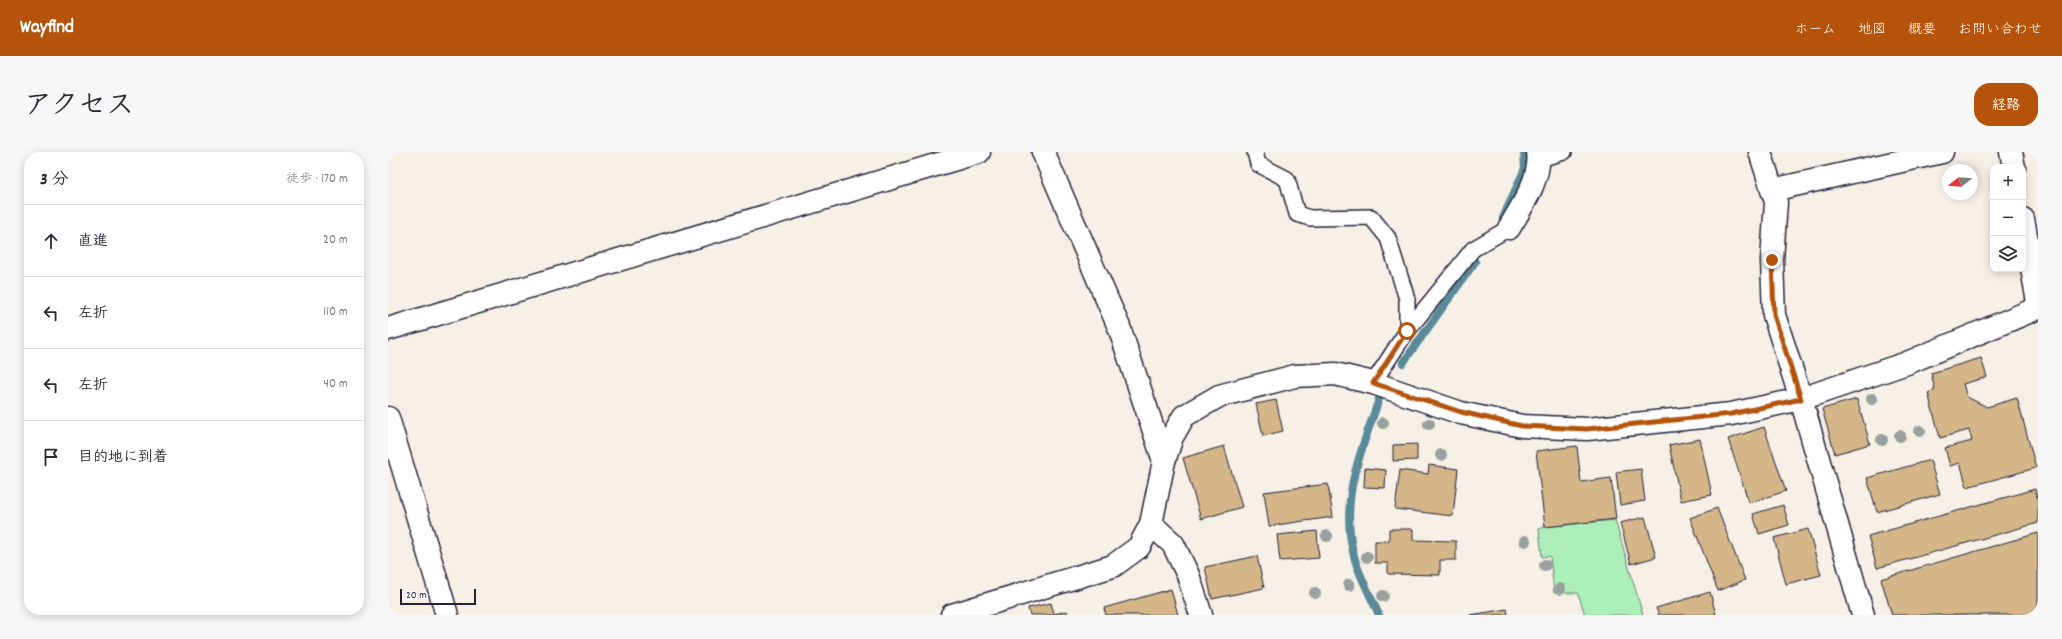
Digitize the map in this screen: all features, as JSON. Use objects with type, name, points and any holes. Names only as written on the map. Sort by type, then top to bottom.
[{"type":"street","points":[[388,329],[979,152]]},
{"type":"street","points":[[1043,152],[1119,327],[1164,461]]},
{"type":"street","points":[[1760,152],[1776,202],[1772,260],[1774,315],[1801,399],[1863,615]]},
{"type":"street","points":[[1772,190],[1942,152]]},
{"type":"street","points":[[2011,152],[2013,164]]},
{"type":"street","points":[[1509,228],[1530,193],[1539,156]]},
{"type":"street","points":[[2026,236],[2038,302]]},
{"type":"street","points":[[952,615],[1113,566],[1139,548],[1151,524],[1164,461],[1172,437],[1184,416],[1219,396],[1295,376],[1335,374],[1373,383],[1461,412],[1522,426],[1587,429],[1731,414],[1801,399],[1907,363],[2038,308]]},
{"type":"street","points":[[388,418],[447,615]]},
{"type":"street","points":[[1151,524],[1174,544],[1188,575],[1201,615]]},
{"type":"lane","points":[[1255,152],[1258,164],[1288,179],[1297,214],[1310,218],[1371,217],[1388,238],[1407,299],[1407,331]]},
{"type":"lane","points":[[1539,156],[1564,152]]},
{"type":"lane","points":[[1373,383],[1407,331],[1473,249],[1509,228]]},
{"type":"green space","points":[[1615,520],[1643,615],[1585,615],[1578,593],[1554,593],[1550,556],[1542,557],[1539,529],[1545,527]]},
{"type":"building","points":[[1981,358],[1987,377],[1963,384],[1967,397],[1987,407],[2017,398],[2036,468],[1967,487],[1960,463],[1950,466],[1945,448],[1972,441],[1969,430],[1940,438],[1928,393],[1935,390],[1931,373]]},
{"type":"building","points":[[1857,399],[1870,444],[1835,454],[1822,409]]},
{"type":"building","points":[[1276,400],[1283,431],[1263,436],[1256,404]]},
{"type":"building","points":[[1764,427],[1786,491],[1749,503],[1728,439]]},
{"type":"building","points":[[1700,439],[1712,495],[1681,501],[1669,445]]},
{"type":"building","points":[[1417,444],[1417,460],[1393,461],[1393,445]]},
{"type":"building","points":[[1224,446],[1242,507],[1201,519],[1183,458]]},
{"type":"building","points":[[1577,446],[1581,482],[1611,478],[1616,519],[1545,527],[1536,451]]},
{"type":"building","points":[[1930,460],[1940,494],[1877,512],[1867,478]]},
{"type":"building","points":[[1429,465],[1458,469],[1453,516],[1395,509],[1400,470],[1428,474]]},
{"type":"building","points":[[1365,468],[1386,470],[1385,488],[1364,487]]},
{"type":"building","points":[[1641,469],[1645,501],[1620,505],[1616,472]]},
{"type":"building","points":[[1328,484],[1333,517],[1269,526],[1264,492]]},
{"type":"building","points":[[2035,489],[2038,501],[2038,523],[1877,568],[1868,536]]},
{"type":"building","points":[[1783,505],[1789,525],[1759,534],[1753,514]]},
{"type":"building","points":[[1717,508],[1745,580],[1718,591],[1690,518]]},
{"type":"building","points":[[1645,517],[1656,557],[1631,564],[1620,523]]},
{"type":"building","points":[[1389,529],[1413,529],[1413,540],[1456,541],[1456,560],[1440,560],[1440,575],[1388,574],[1388,563],[1375,563],[1375,541],[1389,541]]},
{"type":"building","points":[[1808,529],[1821,575],[1786,584],[1774,538]]},
{"type":"building","points":[[1317,531],[1319,558],[1280,561],[1277,535]]},
{"type":"building","points":[[2038,533],[2038,615],[1892,615],[1881,579]]},
{"type":"building","points":[[1257,556],[1264,588],[1212,599],[1205,567]]},
{"type":"building","points":[[1171,589],[1178,615],[1106,615],[1104,608]]},
{"type":"building","points":[[1710,592],[1716,615],[1659,615],[1656,608]]},
{"type":"building","points":[[1051,603],[1054,614],[1067,611],[1068,615],[1030,615],[1028,608]]},
{"type":"building","points":[[1507,609],[1508,615],[1470,615]]},
{"type":"waterway","points":[[1503,218],[1525,168],[1524,152]]},
{"type":"waterway","points":[[1403,363],[1475,262]]},
{"type":"waterway","points":[[1379,399],[1354,476],[1349,514],[1350,535],[1356,563],[1379,615]]},
{"type":"route","points":[[1407,331],[1373,383],[1461,412],[1522,426],[1587,429],[1731,414],[1801,399],[1774,315],[1772,260]]}]
